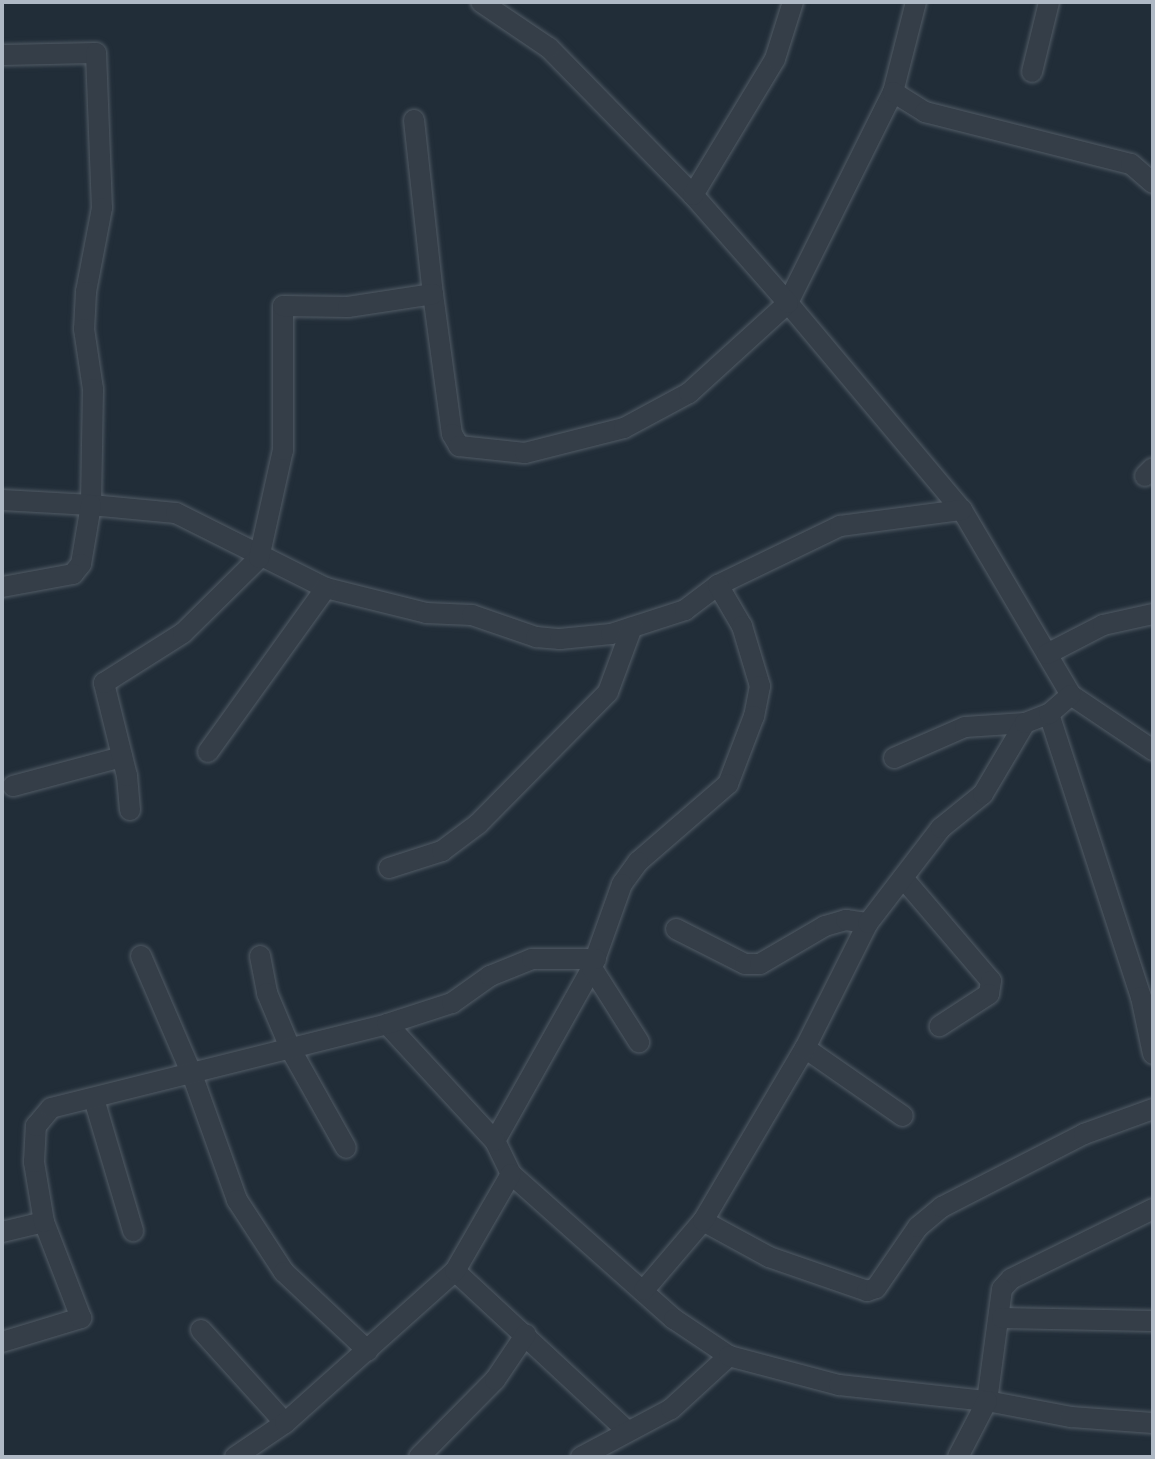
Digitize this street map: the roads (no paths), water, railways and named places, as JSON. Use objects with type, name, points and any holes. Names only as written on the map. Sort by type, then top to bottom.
[{"type":"street","points":[[481,2],[549,48],[693,195],[962,510],[1071,695],[1153,750]]},
{"type":"street","points":[[693,195],[775,59],[793,2]]},
{"type":"street","points":[[414,120],[452,434],[459,446],[499,454],[525,453],[624,428],[689,393],[788,303],[893,92],[916,2]]},
{"type":"street","points":[[1032,72],[1049,2]]},
{"type":"street","points":[[2,55],[96,53],[102,208],[84,329],[93,389],[91,505],[81,564],[73,574],[2,587]]},
{"type":"street","points":[[893,92],[925,112],[1131,164],[1153,183]]},
{"type":"street","points":[[130,810],[122,757],[106,704],[107,676],[183,633],[259,558],[283,450],[283,306],[348,307],[433,294]]},
{"type":"street","points":[[2,500],[176,513],[259,558],[326,588],[426,613],[472,615],[536,637],[588,638],[685,610],[718,585],[840,526],[962,510]]},
{"type":"street","points":[[495,1141],[594,964],[622,884],[638,862],[728,784],[754,716],[760,686],[742,626],[718,585]]},
{"type":"street","points":[[208,752],[326,588]]},
{"type":"street","points":[[1047,654],[1103,625],[1153,614]]},
{"type":"street","points":[[389,868],[442,851],[478,824],[608,692],[632,627]]},
{"type":"street","points":[[894,758],[965,727],[1025,723],[1049,714],[1071,695]]},
{"type":"street","points":[[1049,714],[1141,997],[1153,1054]]},
{"type":"street","points":[[644,1290],[703,1221],[805,1048],[868,923],[941,828],[983,794],[1025,723]]},
{"type":"street","points":[[13,786],[122,757]]},
{"type":"street","points":[[903,878],[991,981],[989,994],[940,1026]]},
{"type":"street","points":[[676,929],[745,964],[760,964],[825,926],[868,923]]},
{"type":"street","points":[[141,956],[193,1077],[237,1200],[284,1272],[368,1351]]},
{"type":"street","points":[[260,956],[267,993],[291,1050],[346,1148]]},
{"type":"street","points":[[2,1342],[81,1318],[44,1222],[34,1162],[36,1126],[51,1108],[193,1077],[387,1024],[452,1003],[490,976],[532,959],[594,964]]},
{"type":"street","points":[[594,964],[639,1042]]},
{"type":"street","points":[[387,1024],[495,1141],[511,1174],[674,1319],[729,1356],[839,1385],[987,1401],[1071,1417],[1153,1423]]},
{"type":"street","points":[[805,1048],[903,1116]]},
{"type":"street","points":[[94,1099],[133,1231]]},
{"type":"street","points":[[703,1221],[769,1257],[867,1291],[876,1288],[918,1227],[942,1207],[1084,1134],[1153,1109]]},
{"type":"street","points":[[235,1457],[285,1423],[455,1271],[511,1174]]},
{"type":"street","points":[[958,1457],[987,1401],[1002,1318],[1002,1289],[1011,1279],[1077,1242],[1153,1209]]},
{"type":"street","points":[[2,1232],[44,1222]]},
{"type":"street","points":[[455,1271],[626,1430]]},
{"type":"street","points":[[1002,1318],[1153,1321]]},
{"type":"street","points":[[201,1330],[285,1423]]},
{"type":"street","points":[[419,1457],[495,1380],[526,1334]]},
{"type":"street","points":[[581,1457],[626,1430],[671,1409],[729,1356]]}]
